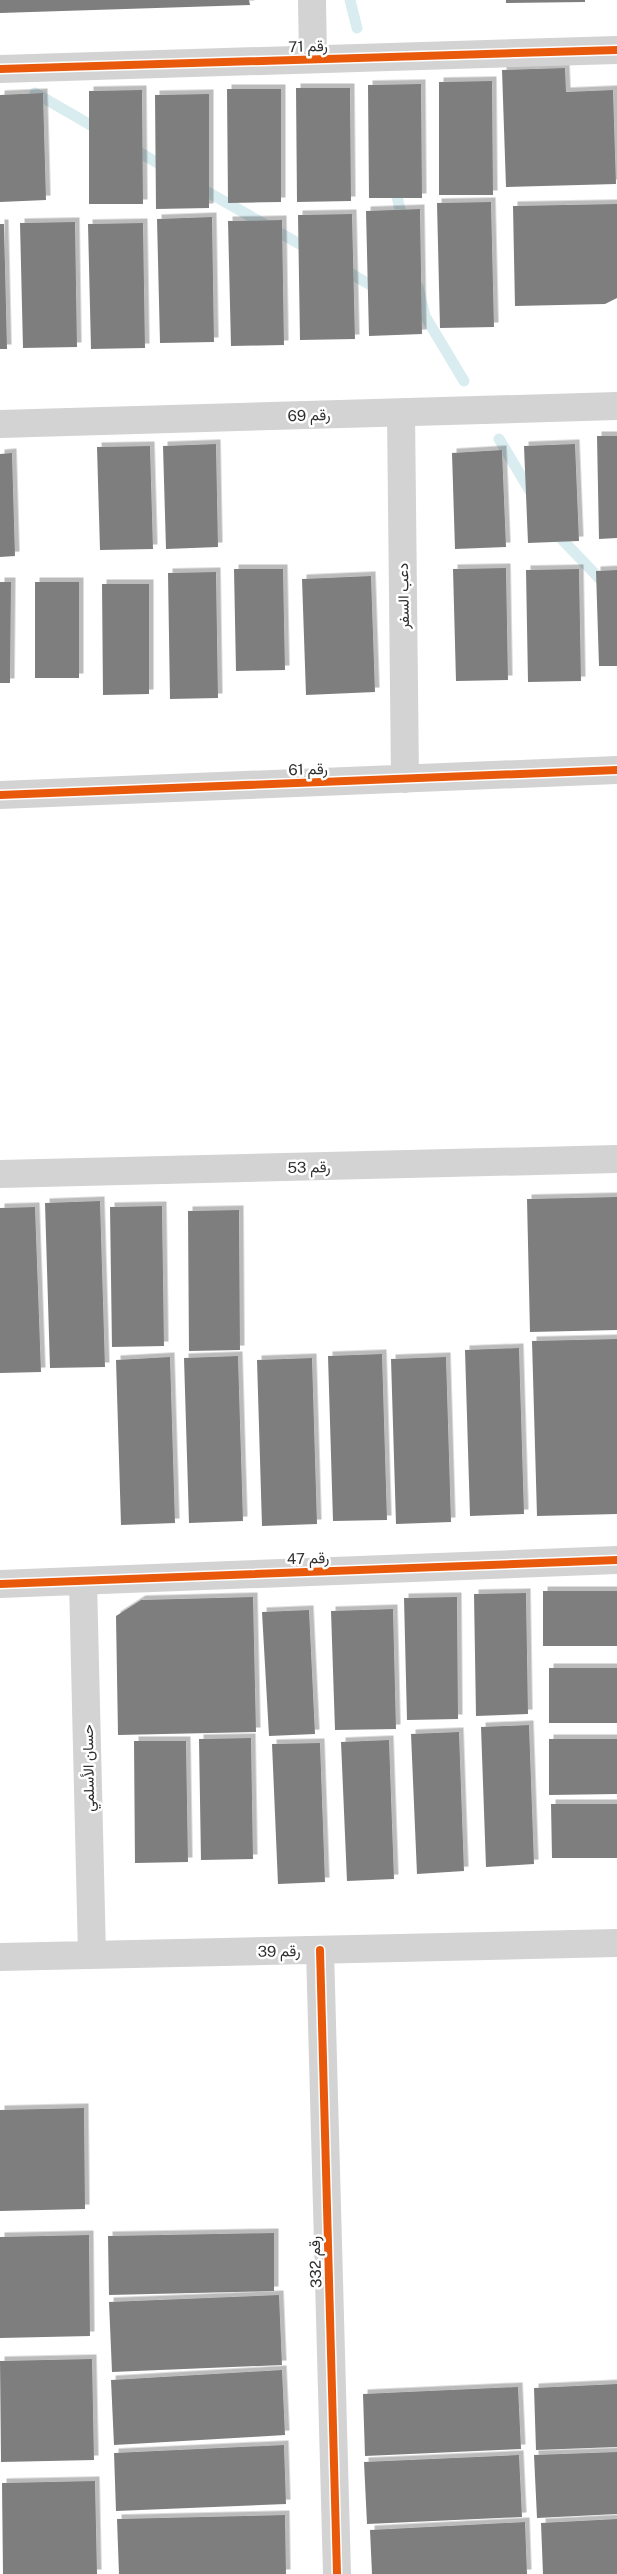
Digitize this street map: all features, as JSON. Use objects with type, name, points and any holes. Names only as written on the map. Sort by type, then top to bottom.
[{"type":"street","points":[[312,0],[313,59]]},
{"type":"street","name":"رقم 71","points":[[0,68],[617,50]]},
{"type":"street","name":"رقم 69","points":[[0,424],[617,406]]},
{"type":"street","name":"دعب السفر","points":[[401,413],[405,779]]},
{"type":"street","name":"رقم 61","points":[[0,795],[617,770]]},
{"type":"street","name":"رقم 53","points":[[0,1174],[617,1159]]},
{"type":"street","name":"رقم 47","points":[[0,1584],[617,1560]]},
{"type":"street","name":"حسان الأسلمي","points":[[83,1581],[92,1955]]},
{"type":"street","name":"رقم 39","points":[[0,1958],[617,1943]]},
{"type":"street","name":"رقم 332","points":[[320,1950],[337,2574]]},
{"type":"building","points":[[0,0],[249,0],[250,5],[0,13]]},
{"type":"building","points":[[506,0],[585,0],[585,2],[506,3]]},
{"type":"building","points":[[565,68],[566,92],[613,90],[616,184],[506,187],[502,70]]},
{"type":"building","points":[[492,81],[493,195],[439,195],[439,82]]},
{"type":"building","points":[[421,84],[422,198],[369,198],[368,85]]},
{"type":"building","points":[[296,88],[350,88],[351,201],[297,202]]},
{"type":"building","points":[[227,89],[281,89],[281,202],[228,203]]},
{"type":"building","points":[[142,90],[143,204],[89,204],[89,91]]},
{"type":"building","points":[[43,93],[46,200],[0,202],[0,95]]},
{"type":"building","points":[[209,94],[209,208],[156,209],[155,95]]},
{"type":"building","points":[[491,202],[494,327],[440,328],[437,203]]},
{"type":"building","points":[[617,204],[617,298],[605,304],[515,306],[513,206]]},
{"type":"building","points":[[420,209],[422,334],[369,336],[366,211]]},
{"type":"building","points":[[352,214],[355,339],[300,340],[298,215]]},
{"type":"building","points":[[212,217],[214,342],[160,343],[157,219]]},
{"type":"building","points":[[282,220],[284,345],[231,346],[228,221]]},
{"type":"building","points":[[75,222],[77,347],[23,348],[20,223]]},
{"type":"building","points":[[143,223],[145,348],[91,349],[88,224]]},
{"type":"building","points":[[0,224],[4,224],[7,349],[0,349]]},
{"type":"building","points":[[597,436],[617,436],[617,538],[599,539]]},
{"type":"building","points":[[216,444],[218,547],[166,549],[163,446]]},
{"type":"building","points":[[575,444],[579,541],[528,543],[524,446]]},
{"type":"building","points":[[150,446],[153,549],[100,550],[97,447]]},
{"type":"building","points":[[502,450],[506,547],[455,549],[452,453]]},
{"type":"building","points":[[12,453],[15,556],[0,557],[0,454]]},
{"type":"building","points":[[506,568],[508,680],[456,681],[453,569]]},
{"type":"building","points":[[234,569],[283,569],[285,670],[236,671]]},
{"type":"building","points":[[579,569],[581,681],[528,682],[526,570]]},
{"type":"building","points":[[617,570],[617,666],[599,666],[596,571]]},
{"type":"building","points":[[216,572],[218,698],[170,699],[168,573]]},
{"type":"building","points":[[371,576],[375,692],[306,695],[302,579]]},
{"type":"building","points":[[0,582],[11,582],[10,683],[0,683]]},
{"type":"building","points":[[35,582],[79,582],[79,678],[35,678]]},
{"type":"building","points":[[102,584],[149,584],[149,694],[103,695]]},
{"type":"building","points":[[617,1197],[617,1330],[530,1332],[527,1199]]},
{"type":"building","points":[[100,1201],[105,1367],[50,1368],[45,1203]]},
{"type":"building","points":[[162,1206],[164,1346],[112,1347],[110,1207]]},
{"type":"building","points":[[35,1207],[41,1372],[0,1373],[0,1208]]},
{"type":"building","points":[[239,1210],[240,1350],[189,1351],[188,1211]]},
{"type":"building","points":[[617,1339],[617,1514],[537,1516],[532,1341]]},
{"type":"building","points":[[519,1348],[524,1514],[470,1516],[465,1350]]},
{"type":"building","points":[[382,1354],[387,1520],[333,1521],[328,1356]]},
{"type":"building","points":[[238,1356],[243,1521],[189,1523],[184,1358]]},
{"type":"building","points":[[170,1357],[175,1523],[121,1525],[116,1360]]},
{"type":"building","points":[[446,1357],[451,1522],[396,1524],[391,1359]]},
{"type":"building","points":[[312,1358],[317,1524],[262,1526],[257,1360]]},
{"type":"building","points":[[543,1591],[617,1591],[617,1646],[543,1646]]},
{"type":"building","points":[[526,1593],[528,1714],[476,1716],[474,1594]]},
{"type":"building","points":[[253,1597],[256,1732],[118,1735],[116,1616],[141,1600]]},
{"type":"building","points":[[457,1597],[458,1719],[407,1720],[404,1598]]},
{"type":"building","points":[[393,1609],[396,1729],[335,1730],[331,1611]]},
{"type":"building","points":[[309,1610],[315,1734],[269,1736],[262,1612]]},
{"type":"building","points":[[549,1668],[617,1668],[617,1723],[549,1723]]},
{"type":"building","points":[[529,1725],[534,1864],[486,1867],[481,1727]]},
{"type":"building","points":[[459,1732],[464,1871],[417,1874],[411,1734]]},
{"type":"building","points":[[251,1738],[253,1859],[201,1860],[199,1739]]},
{"type":"building","points":[[549,1739],[617,1739],[617,1794],[549,1795]]},
{"type":"building","points":[[389,1740],[394,1879],[347,1881],[341,1742]]},
{"type":"building","points":[[134,1741],[186,1741],[188,1862],[135,1863]]},
{"type":"building","points":[[320,1743],[325,1882],[278,1884],[272,1744]]},
{"type":"building","points":[[551,1804],[617,1804],[617,1858],[552,1858]]},
{"type":"building","points":[[84,2108],[85,2209],[0,2211],[0,2110]]},
{"type":"building","points":[[274,2233],[274,2291],[109,2295],[108,2236]]},
{"type":"building","points":[[89,2235],[90,2336],[0,2338],[0,2237]]},
{"type":"building","points":[[279,2295],[282,2365],[112,2372],[109,2302]]},
{"type":"building","points":[[92,2359],[94,2460],[1,2462],[0,2361]]},
{"type":"building","points":[[282,2370],[285,2435],[114,2445],[111,2380]]},
{"type":"building","points":[[617,2384],[617,2447],[536,2450],[534,2388]]},
{"type":"building","points":[[518,2387],[521,2449],[365,2456],[363,2394]]},
{"type":"building","points":[[284,2445],[286,2504],[116,2511],[114,2453]]},
{"type":"building","points":[[617,2452],[617,2514],[537,2518],[534,2455]]},
{"type":"building","points":[[519,2455],[522,2517],[367,2524],[364,2462]]},
{"type":"building","points":[[95,2481],[97,2574],[3,2574],[2,2483]]},
{"type":"building","points":[[285,2515],[286,2574],[119,2574],[117,2519]]},
{"type":"building","points":[[617,2519],[617,2574],[543,2574],[541,2523]]},
{"type":"building","points":[[525,2522],[527,2574],[372,2574],[370,2530]]},
{"type":"waterway","points":[[350,0],[357,28]]},
{"type":"waterway","points":[[35,93],[101,131]]},
{"type":"waterway","points":[[130,147],[168,169]]},
{"type":"waterway","points":[[394,183],[403,223]]},
{"type":"waterway","points":[[197,186],[312,251]]},
{"type":"waterway","points":[[341,268],[381,291]]},
{"type":"waterway","points":[[418,287],[425,316],[464,381]]},
{"type":"waterway","points":[[408,306],[425,316]]},
{"type":"waterway","points":[[499,439],[533,496]]},
{"type":"waterway","points":[[554,531],[617,597]]},
{"type":"cycle path","points":[[0,69],[617,50]]},
{"type":"cycle path","points":[[0,795],[617,770]]},
{"type":"cycle path","points":[[0,1584],[617,1560]]},
{"type":"cycle path","points":[[320,1950],[337,2574]]}]
